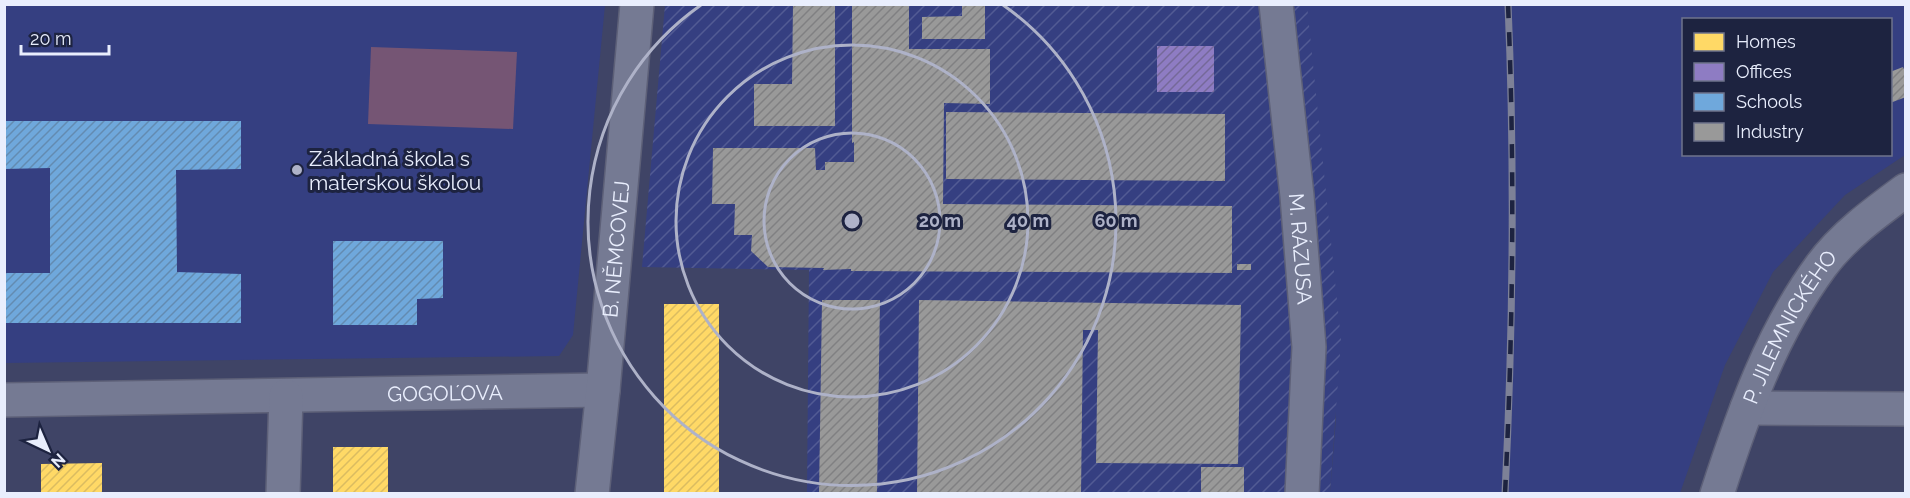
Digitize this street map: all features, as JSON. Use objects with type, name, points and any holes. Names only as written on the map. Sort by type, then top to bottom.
[{"type":"street","name":"B. NĚMCOVEJ","points":[[592,494],[637,4]]},
{"type":"street","name":"M. RÁZUSA","points":[[1276,4],[1297,196],[1309,347],[1302,494]]},
{"type":"street","name":"P. JILEMNICKÉHO","points":[[1717,494],[1746,408],[1787,317],[1822,265],[1856,230],[1905,190]]},
{"type":"street","name":"GOGOĽOVA","points":[[4,400],[603,390]]},
{"type":"street","points":[[283,494],[286,396]]},
{"type":"street","points":[[1746,408],[1905,409]]},
{"type":"shaded area","name":"Základná škola s materskou školou","points":[[4,5],[605,5],[573,335],[559,356],[5,363]]},
{"type":"shaded area","points":[[665,5],[1307,5],[1341,340],[1330,493],[807,493],[809,270],[642,267]]},
{"type":"shaded area","points":[[1301,5],[1905,5],[1905,155],[1845,195],[1773,272],[1725,365],[1680,493],[1330,493],[1336,419]]},
{"type":"shaded area","points":[[371,47],[517,52],[513,129],[368,124]]},
{"type":"building: Homes","points":[[664,304],[719,304],[719,494],[664,494]]},
{"type":"building: Homes","points":[[333,447],[388,447],[388,494],[333,494]]},
{"type":"building: Homes","points":[[102,463],[102,494],[41,494],[41,464]]},
{"type":"building: Offices","points":[[1157,46],[1214,46],[1214,92],[1157,92]]},
{"type":"building: Schools","points":[[4,121],[241,121],[241,169],[176,170],[177,272],[241,274],[241,323],[4,323],[4,273],[50,273],[50,168],[4,169]]},
{"type":"building: Schools","points":[[333,241],[443,241],[443,298],[417,299],[417,325],[333,325]]},
{"type":"building: Industry","points":[[793,4],[835,4],[835,126],[754,126],[754,84],[792,84]]},
{"type":"building: Industry","points":[[852,4],[909,4],[909,49],[990,49],[990,104],[944,103],[943,204],[1232,206],[1232,273],[851,271],[851,269],[768,267],[751,251],[752,235],[734,235],[735,204],[712,204],[713,148],[815,148],[816,170],[825,170],[825,162],[854,162]]},
{"type":"building: Industry","points":[[962,5],[985,5],[985,39],[922,39],[922,17],[962,16]]},
{"type":"building: Industry","points":[[1903,67],[1906,74],[1906,97],[1892,102],[1892,71]]},
{"type":"building: Industry","points":[[946,112],[1225,114],[1225,181],[946,179]]},
{"type":"building: Industry","points":[[1237,264],[1251,264],[1251,270],[1237,270]]},
{"type":"building: Industry","points":[[822,300],[880,300],[877,494],[819,494]]},
{"type":"building: Industry","points":[[919,300],[1241,305],[1238,464],[1096,463],[1098,330],[1083,330],[1081,494],[917,494]]},
{"type":"building: Industry","points":[[1201,467],[1244,467],[1244,494],[1201,494]]},
{"type":"railway","points":[[1505,494],[1512,249],[1512,127],[1508,4]]},
{"type":"place","name":"Základná škola s materskou školou","points":[[297,170]]}]
